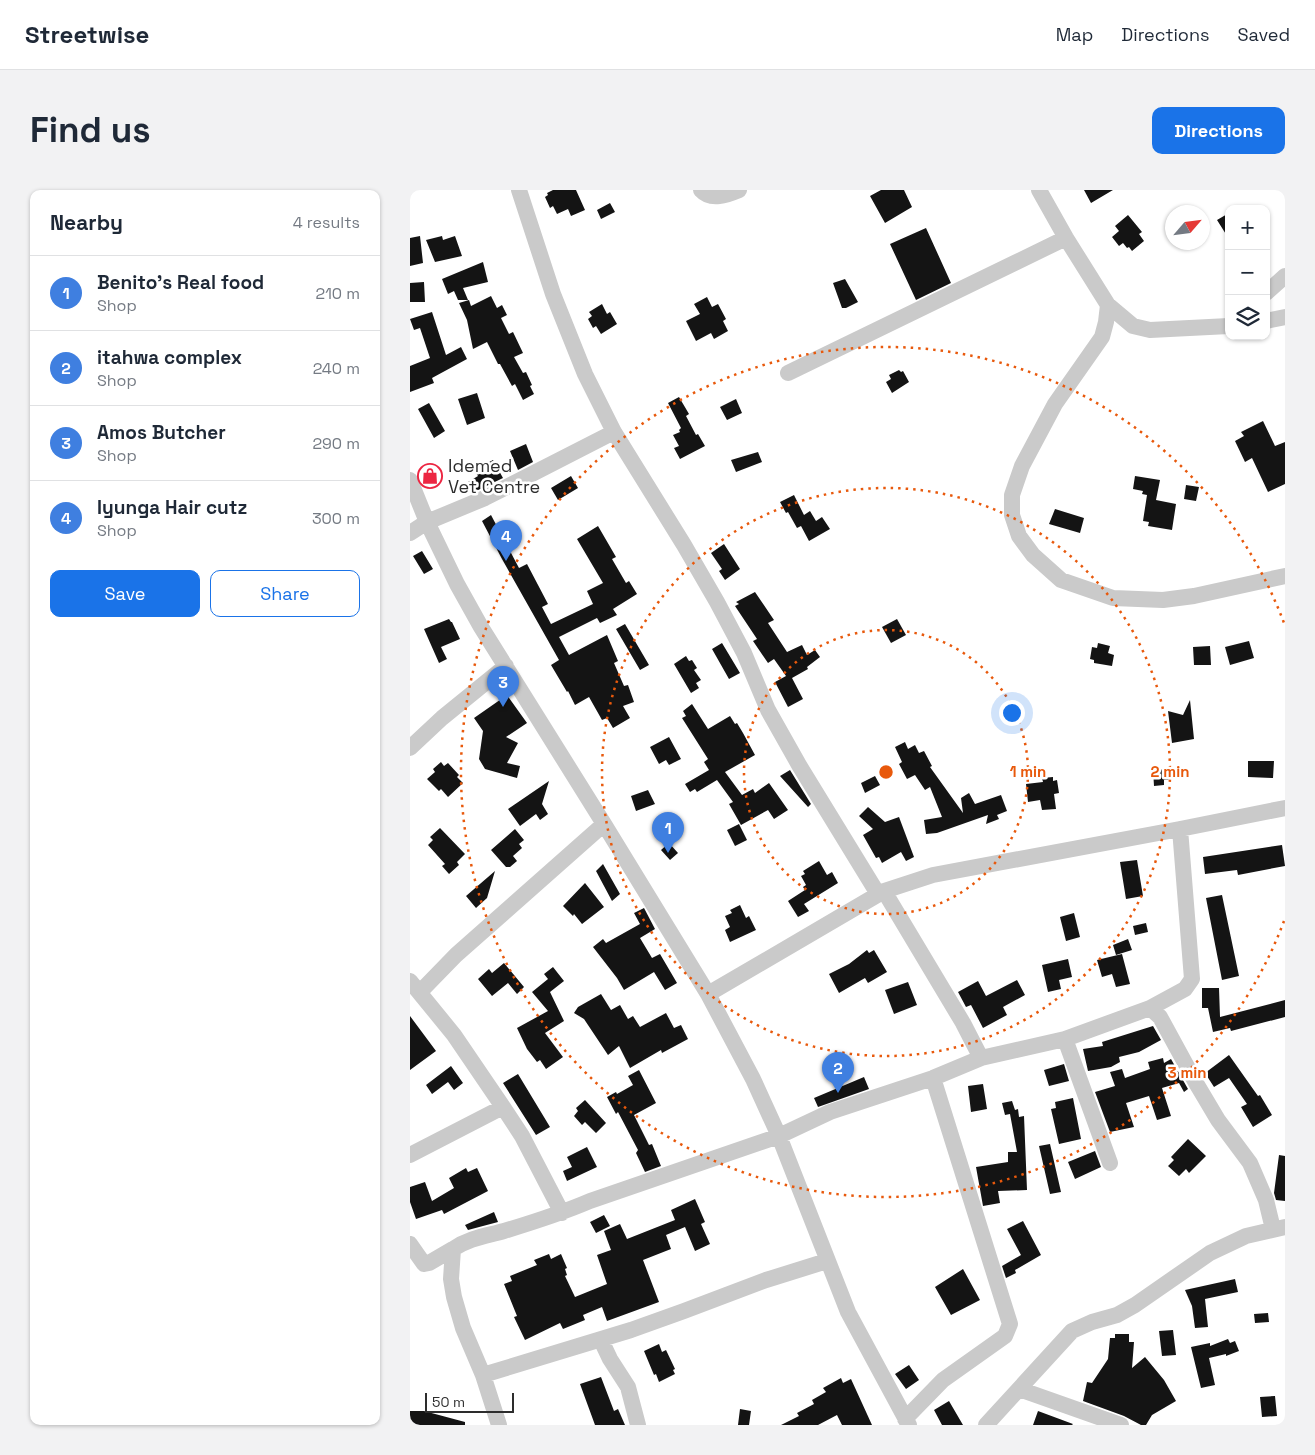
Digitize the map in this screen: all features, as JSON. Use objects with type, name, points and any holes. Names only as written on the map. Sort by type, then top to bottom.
[{"type":"street","points":[[519,190],[556,303],[585,374],[614,432],[717,602],[744,653],[772,718],[798,765],[963,1023],[981,1058]]},
{"type":"street","points":[[702,190],[704,193],[717,197],[739,190]]},
{"type":"street","points":[[1039,190],[1066,238],[1108,305],[1133,326],[1150,330],[1225,326]]},
{"type":"street","points":[[788,373],[1066,238]]},
{"type":"street","points":[[1270,290],[1285,276]]},
{"type":"street","points":[[1108,305],[1102,337],[1055,404],[1022,466],[1012,495],[1012,515],[1020,536],[1033,555],[1061,580],[1113,598],[1163,600],[1194,596],[1285,576]]},
{"type":"street","points":[[1270,320],[1285,317]]},
{"type":"street","points":[[410,533],[427,522],[485,498],[614,432]]},
{"type":"street","points":[[410,480],[427,522],[457,584],[481,627],[708,994],[753,1079],[779,1136],[848,1312],[907,1422],[944,1380],[1005,1336],[1010,1324],[933,1078]]},
{"type":"street","points":[[410,748],[442,718],[506,666]]},
{"type":"street","points":[[708,994],[881,892],[941,873],[1180,830],[1285,808]]},
{"type":"street","points":[[562,1213],[522,1136],[454,1035],[415,987],[456,955],[604,824]]},
{"type":"street","points":[[410,1244],[424,1264],[428,1264],[462,1243],[480,1236],[562,1213],[590,1201],[779,1136],[830,1112],[933,1078],[981,1058],[1065,1039],[1150,1008],[1185,989],[1192,979],[1180,830]]},
{"type":"street","points":[[986,1425],[1072,1332],[1092,1322],[1117,1315],[1135,1305],[1210,1253],[1246,1236],[1279,1228],[1250,1163],[1210,1105],[1160,1017],[1150,1008]]},
{"type":"street","points":[[1065,1039],[1110,1163]]},
{"type":"street","points":[[410,1155],[503,1107]]},
{"type":"street","points":[[453,1248],[451,1279],[454,1297],[463,1328],[483,1374],[499,1425]]},
{"type":"street","points":[[483,1374],[601,1340],[684,1312],[766,1280],[827,1261]]},
{"type":"street","points":[[601,1340],[610,1359],[628,1387],[638,1425]]},
{"type":"street","points":[[1019,1389],[1121,1425]]},
{"type":"building","points":[[553,190],[576,190],[585,210],[571,216],[568,209],[557,214],[553,206],[550,208],[545,197],[548,195],[547,193]]},
{"type":"building","points":[[881,190],[904,190],[912,207],[885,223],[870,196]]},
{"type":"building","points":[[1084,190],[1113,190],[1091,203]]},
{"type":"building","points":[[610,203],[615,212],[601,219],[597,210]]},
{"type":"building","points":[[1128,215],[1142,232],[1139,234],[1144,241],[1132,251],[1123,243],[1119,246],[1112,237],[1119,231],[1115,226]]},
{"type":"building","points":[[1225,215],[1225,233],[1217,220]]},
{"type":"building","points":[[926,228],[951,283],[916,300],[890,244]]},
{"type":"building","points":[[420,236],[423,263],[410,266],[410,238]]},
{"type":"building","points":[[442,236],[443,240],[455,236],[462,256],[435,262],[426,240]]},
{"type":"building","points":[[483,262],[488,282],[463,288],[468,300],[458,300],[454,291],[448,294],[442,279]]},
{"type":"building","points":[[845,279],[858,302],[842,308],[833,283]]},
{"type":"building","points":[[424,282],[425,302],[410,302],[410,283]]},
{"type":"building","points":[[491,296],[497,308],[502,305],[507,315],[501,318],[509,334],[513,332],[523,353],[514,357],[523,373],[526,372],[534,394],[523,400],[515,384],[512,386],[500,364],[498,364],[487,342],[473,349],[467,320],[459,303],[469,300],[471,306]]},
{"type":"building","points":[[707,297],[712,307],[718,304],[726,319],[723,321],[728,331],[714,339],[711,333],[696,341],[686,321],[700,314],[694,304]]},
{"type":"building","points":[[602,304],[607,314],[610,312],[617,324],[601,334],[596,326],[593,328],[588,319],[592,316],[589,312]]},
{"type":"building","points":[[432,312],[446,355],[461,347],[467,359],[432,378],[434,383],[410,392],[410,366],[430,358],[420,328],[414,330],[410,319]]},
{"type":"building","points":[[899,370],[903,371],[909,382],[892,393],[886,382],[891,379],[889,375]]},
{"type":"building","points":[[477,393],[485,418],[467,425],[458,399]]},
{"type":"building","points":[[679,397],[689,414],[686,416],[696,435],[698,434],[705,446],[680,459],[674,448],[679,446],[673,435],[680,432],[681,428],[668,403]]},
{"type":"building","points":[[736,399],[742,413],[727,420],[720,407]]},
{"type":"building","points":[[429,403],[445,431],[434,438],[418,409]]},
{"type":"building","points":[[1263,421],[1275,446],[1285,442],[1285,484],[1268,492],[1252,458],[1245,462],[1235,441],[1244,436],[1241,432]]},
{"type":"building","points":[[526,444],[533,462],[518,470],[510,451]]},
{"type":"building","points":[[758,452],[762,462],[736,472],[731,460]]},
{"type":"building","points":[[493,460],[503,478],[474,492],[468,482],[478,476],[474,470]]},
{"type":"building","points":[[571,476],[578,488],[558,500],[551,488]]},
{"type":"building","points":[[1135,476],[1160,480],[1156,500],[1176,504],[1172,530],[1148,526],[1149,522],[1143,521],[1147,495],[1142,494],[1143,491],[1133,489]]},
{"type":"building","points":[[1186,485],[1199,487],[1196,501],[1184,499]]},
{"type":"building","points":[[794,495],[804,515],[810,511],[816,521],[822,517],[830,529],[809,541],[801,526],[797,528],[780,502]]},
{"type":"building","points":[[1055,509],[1084,518],[1080,533],[1049,524]]},
{"type":"building","points":[[491,515],[519,568],[527,564],[548,604],[542,607],[551,624],[593,604],[587,591],[603,583],[577,539],[598,526],[616,557],[612,559],[626,583],[629,581],[637,594],[613,609],[617,615],[600,623],[597,618],[559,637],[569,655],[607,635],[618,661],[614,663],[624,686],[628,685],[634,702],[623,706],[630,718],[613,728],[607,718],[602,720],[589,697],[575,705],[551,665],[559,660],[482,521]]},
{"type":"building","points":[[724,544],[740,569],[725,580],[719,571],[722,569],[711,553]]},
{"type":"building","points":[[422,551],[433,569],[424,574],[413,556]]},
{"type":"building","points":[[755,592],[774,620],[768,623],[787,652],[802,645],[807,655],[815,650],[820,657],[807,667],[808,669],[792,678],[803,699],[788,707],[775,682],[786,676],[774,659],[768,663],[753,641],[757,639],[735,606],[739,604],[736,602]]},
{"type":"building","points":[[449,619],[460,639],[441,647],[447,659],[439,663],[424,629]]},
{"type":"building","points":[[897,619],[906,635],[891,643],[882,627]]},
{"type":"building","points":[[625,624],[649,665],[640,670],[616,629]]},
{"type":"building","points":[[1249,641],[1254,658],[1230,665],[1225,647]]},
{"type":"building","points":[[722,643],[740,673],[729,679],[712,649]]},
{"type":"building","points":[[1098,643],[1110,646],[1108,653],[1114,655],[1112,666],[1094,663],[1094,660],[1090,659],[1092,647],[1097,648]]},
{"type":"building","points":[[1210,646],[1211,665],[1194,665],[1193,647]]},
{"type":"building","points":[[686,656],[689,661],[692,660],[697,668],[694,670],[701,680],[696,683],[699,688],[691,693],[674,664]]},
{"type":"building","points":[[507,695],[527,723],[506,737],[518,743],[507,763],[520,766],[517,778],[485,769],[479,759],[483,731],[474,718]]},
{"type":"building","points":[[1190,700],[1194,739],[1172,743],[1168,711],[1183,715]]},
{"type":"building","points":[[692,704],[708,729],[730,716],[743,733],[755,755],[725,772],[742,795],[753,789],[755,793],[769,783],[788,810],[774,819],[768,810],[741,825],[729,804],[733,802],[717,780],[697,792],[695,789],[690,792],[685,784],[709,770],[704,762],[708,759],[682,718],[686,716],[683,711]]},
{"type":"building","points":[[669,737],[681,759],[669,765],[666,760],[659,764],[650,747]]},
{"type":"building","points":[[905,742],[908,749],[915,745],[919,753],[924,751],[932,766],[930,767],[963,813],[961,798],[969,793],[975,804],[1001,795],[1007,811],[997,815],[999,819],[986,824],[988,815],[937,833],[926,834],[924,820],[942,817],[930,787],[925,790],[915,775],[907,779],[899,764],[902,762],[895,747]]},
{"type":"building","points":[[1248,761],[1274,761],[1273,778],[1248,777]]},
{"type":"building","points":[[441,762],[444,766],[448,763],[459,775],[457,777],[463,783],[448,797],[441,789],[439,791],[427,779],[435,772],[433,769]]},
{"type":"building","points":[[1170,769],[1171,779],[1164,780],[1164,785],[1154,786],[1153,770]]},
{"type":"building","points":[[790,770],[811,804],[808,807],[780,776]]},
{"type":"building","points":[[875,776],[880,785],[865,793],[861,783]]},
{"type":"building","points":[[1053,777],[1053,781],[1057,780],[1059,793],[1054,794],[1056,809],[1042,810],[1040,800],[1028,802],[1026,784],[1043,782],[1042,778]]},
{"type":"building","points":[[549,781],[542,804],[548,814],[540,820],[536,814],[520,826],[508,809]]},
{"type":"building","points":[[648,790],[655,804],[636,811],[631,796]]},
{"type":"building","points":[[868,807],[885,822],[899,817],[914,857],[906,861],[901,852],[882,863],[879,857],[876,858],[863,835],[873,829],[859,816]]},
{"type":"building","points":[[739,824],[747,840],[735,846],[727,830]]},
{"type":"building","points":[[440,828],[465,854],[457,862],[459,865],[449,874],[442,866],[445,864],[428,845],[433,840],[430,837]]},
{"type":"building","points":[[515,829],[524,840],[519,844],[522,848],[513,856],[517,861],[510,867],[506,867],[491,850]]},
{"type":"building","points":[[669,843],[678,853],[670,860],[661,850]]},
{"type":"building","points":[[1282,845],[1285,866],[1238,875],[1237,870],[1205,874],[1203,857]]},
{"type":"building","points":[[1137,860],[1143,896],[1126,899],[1120,862]]},
{"type":"building","points":[[819,861],[827,875],[832,872],[838,883],[804,904],[809,911],[798,917],[788,901],[805,890],[803,887],[806,885],[801,876],[805,874],[803,871]]},
{"type":"building","points":[[603,864],[620,894],[612,901],[596,871]]},
{"type":"building","points":[[495,871],[487,898],[476,908],[466,896]]},
{"type":"building","points":[[585,883],[604,907],[582,924],[574,914],[573,916],[563,906]]},
{"type":"building","points":[[1222,895],[1239,976],[1222,980],[1206,898]]},
{"type":"building","points":[[740,905],[746,918],[749,916],[756,930],[730,942],[725,930],[730,927],[725,916],[732,913],[730,910]]},
{"type":"building","points":[[644,908],[655,929],[640,938],[652,958],[660,954],[677,983],[665,990],[654,972],[624,990],[593,947],[603,939],[606,943],[640,924],[634,913]]},
{"type":"building","points":[[1074,913],[1080,937],[1066,941],[1060,917]]},
{"type":"building","points":[[1146,923],[1148,932],[1135,935],[1133,926]]},
{"type":"building","points":[[1128,939],[1132,950],[1116,955],[1113,945]]},
{"type":"building","points":[[867,950],[869,953],[874,950],[887,972],[868,983],[865,978],[839,993],[829,974],[849,964]]},
{"type":"building","points":[[1122,954],[1130,984],[1116,987],[1112,974],[1102,977],[1097,960]]},
{"type":"building","points":[[1068,959],[1072,977],[1059,980],[1061,989],[1048,992],[1042,965]]},
{"type":"building","points":[[504,963],[524,987],[517,994],[508,983],[492,996],[478,979],[489,969],[492,973]]},
{"type":"building","points":[[553,967],[564,981],[550,992],[564,1021],[545,1033],[563,1057],[546,1069],[540,1060],[537,1062],[527,1049],[517,1028],[548,1011],[532,992],[548,979],[544,974]]},
{"type":"building","points":[[1017,980],[1025,995],[1003,1007],[1007,1015],[983,1028],[971,1005],[966,1007],[958,992],[978,981],[986,996]]},
{"type":"building","points":[[908,982],[917,1005],[894,1014],[885,990]]},
{"type":"building","points":[[1202,988],[1219,988],[1220,1017],[1285,1000],[1285,1017],[1231,1031],[1230,1028],[1213,1032],[1208,1008],[1202,1008]]},
{"type":"building","points":[[601,994],[611,1010],[620,1005],[628,1019],[633,1016],[640,1027],[666,1013],[674,1028],[681,1025],[688,1039],[662,1053],[661,1050],[630,1068],[619,1046],[608,1055],[584,1019],[574,1013],[578,1007]]},
{"type":"building","points":[[410,1016],[436,1051],[410,1070]]},
{"type":"building","points":[[1153,1026],[1161,1040],[1139,1052],[1119,1057],[1120,1062],[1111,1067],[1088,1071],[1083,1049],[1103,1046],[1102,1042]]},
{"type":"building","points":[[1229,1055],[1258,1096],[1260,1095],[1272,1115],[1253,1127],[1241,1107],[1247,1104],[1229,1078],[1214,1087],[1205,1073]]},
{"type":"building","points":[[1163,1058],[1164,1063],[1171,1059],[1188,1089],[1184,1092],[1179,1083],[1162,1088],[1171,1116],[1157,1120],[1149,1096],[1126,1103],[1134,1127],[1110,1132],[1095,1092],[1115,1086],[1110,1072],[1122,1069],[1125,1078],[1150,1069],[1148,1062]]},
{"type":"building","points":[[1064,1064],[1069,1081],[1049,1086],[1044,1070]]},
{"type":"building","points":[[451,1066],[463,1083],[454,1090],[448,1082],[432,1094],[426,1085]]},
{"type":"building","points":[[639,1070],[656,1103],[634,1115],[649,1145],[652,1144],[661,1166],[645,1172],[636,1153],[638,1150],[618,1112],[616,1114],[607,1097],[633,1085],[628,1076]]},
{"type":"building","points":[[518,1074],[550,1127],[536,1135],[503,1083]]},
{"type":"building","points":[[864,1077],[869,1089],[818,1107],[814,1098]]},
{"type":"building","points":[[983,1084],[987,1109],[971,1112],[968,1086]]},
{"type":"building","points":[[1073,1098],[1081,1139],[1059,1144],[1051,1109],[1056,1108],[1055,1102]]},
{"type":"building","points":[[585,1100],[606,1123],[596,1133],[585,1122],[582,1125],[574,1116],[578,1111],[576,1108]]},
{"type":"building","points":[[1012,1101],[1015,1110],[1018,1109],[1019,1117],[1024,1116],[1027,1190],[998,1191],[1000,1203],[983,1206],[976,1167],[1008,1162],[1008,1152],[1017,1152],[1010,1114],[1005,1115],[1002,1103]]},
{"type":"building","points":[[1188,1139],[1206,1156],[1189,1173],[1186,1169],[1179,1176],[1168,1166],[1174,1160],[1171,1157]]},
{"type":"building","points":[[1050,1144],[1061,1192],[1050,1194],[1039,1146]]},
{"type":"building","points":[[587,1147],[597,1167],[567,1181],[563,1171],[572,1167],[567,1157]]},
{"type":"building","points":[[1095,1151],[1101,1167],[1075,1179],[1068,1162]]},
{"type":"building","points":[[1279,1155],[1285,1156],[1285,1201],[1276,1200],[1274,1193]]},
{"type":"building","points":[[466,1168],[468,1172],[477,1168],[488,1191],[444,1214],[442,1210],[416,1219],[410,1202],[410,1187],[425,1182],[432,1201],[454,1188],[449,1178]]},
{"type":"building","points":[[695,1199],[705,1222],[701,1224],[710,1244],[695,1251],[685,1227],[666,1235],[671,1249],[643,1260],[659,1302],[607,1321],[602,1307],[583,1315],[585,1320],[563,1329],[560,1323],[525,1340],[514,1317],[517,1316],[504,1284],[512,1281],[510,1276],[537,1265],[534,1260],[549,1254],[551,1259],[561,1254],[567,1268],[565,1269],[567,1275],[565,1276],[575,1297],[607,1284],[597,1255],[611,1250],[604,1231],[620,1224],[627,1239],[675,1220],[671,1210]]},
{"type":"building","points":[[494,1212],[498,1222],[468,1230],[465,1225]]},
{"type":"building","points":[[604,1215],[610,1226],[596,1233],[590,1222]]},
{"type":"building","points":[[1023,1221],[1041,1255],[1015,1270],[1016,1273],[1006,1278],[1002,1266],[1021,1255],[1007,1229]]},
{"type":"building","points":[[963,1269],[980,1300],[951,1315],[935,1287]]},
{"type":"building","points":[[1235,1279],[1238,1292],[1205,1299],[1208,1327],[1195,1328],[1192,1306],[1185,1290]]},
{"type":"building","points":[[1268,1313],[1269,1322],[1255,1323],[1254,1314]]},
{"type":"building","points":[[1173,1330],[1176,1355],[1162,1356],[1159,1331]]},
{"type":"building","points":[[1115,1334],[1129,1334],[1129,1342],[1134,1342],[1132,1368],[1145,1357],[1164,1380],[1176,1401],[1152,1415],[1146,1425],[1141,1425],[1124,1416],[1083,1401],[1087,1382],[1092,1383],[1108,1359],[1110,1338],[1115,1338]]},
{"type":"building","points":[[1228,1339],[1230,1343],[1235,1341],[1239,1351],[1226,1356],[1226,1354],[1209,1358],[1215,1385],[1201,1388],[1191,1347],[1210,1343],[1210,1346]]},
{"type":"building","points":[[659,1344],[662,1352],[666,1350],[675,1369],[673,1370],[675,1374],[659,1382],[644,1351]]},
{"type":"building","points":[[909,1365],[919,1380],[906,1389],[895,1374]]},
{"type":"building","points":[[601,1377],[614,1411],[618,1409],[625,1425],[595,1425],[580,1384]]},
{"type":"building","points":[[841,1378],[843,1383],[851,1379],[872,1425],[842,1425],[837,1415],[818,1425],[781,1425],[799,1416],[797,1413],[814,1404],[812,1400],[826,1392],[823,1388]]},
{"type":"building","points":[[1275,1396],[1277,1416],[1262,1417],[1260,1397]]},
{"type":"building","points":[[949,1401],[963,1425],[942,1425],[934,1410]]},
{"type":"building","points":[[740,1409],[751,1411],[749,1425],[738,1425]]},
{"type":"building","points":[[410,1411],[424,1411],[465,1422],[465,1425],[410,1425]]},
{"type":"building","points":[[1038,1411],[1073,1424],[1033,1425]]},
{"type":"place","name":"Idemed Vet Centre","points":[[430,476]]},
{"type":"place","name":"Iyunga Hair cutz","points":[[506,561]]},
{"type":"place","name":"Amos Butcher","points":[[503,707]]},
{"type":"place","name":"Benito's Real food","points":[[668,853]]},
{"type":"place","name":"itahwa complex","points":[[838,1093]]}]
